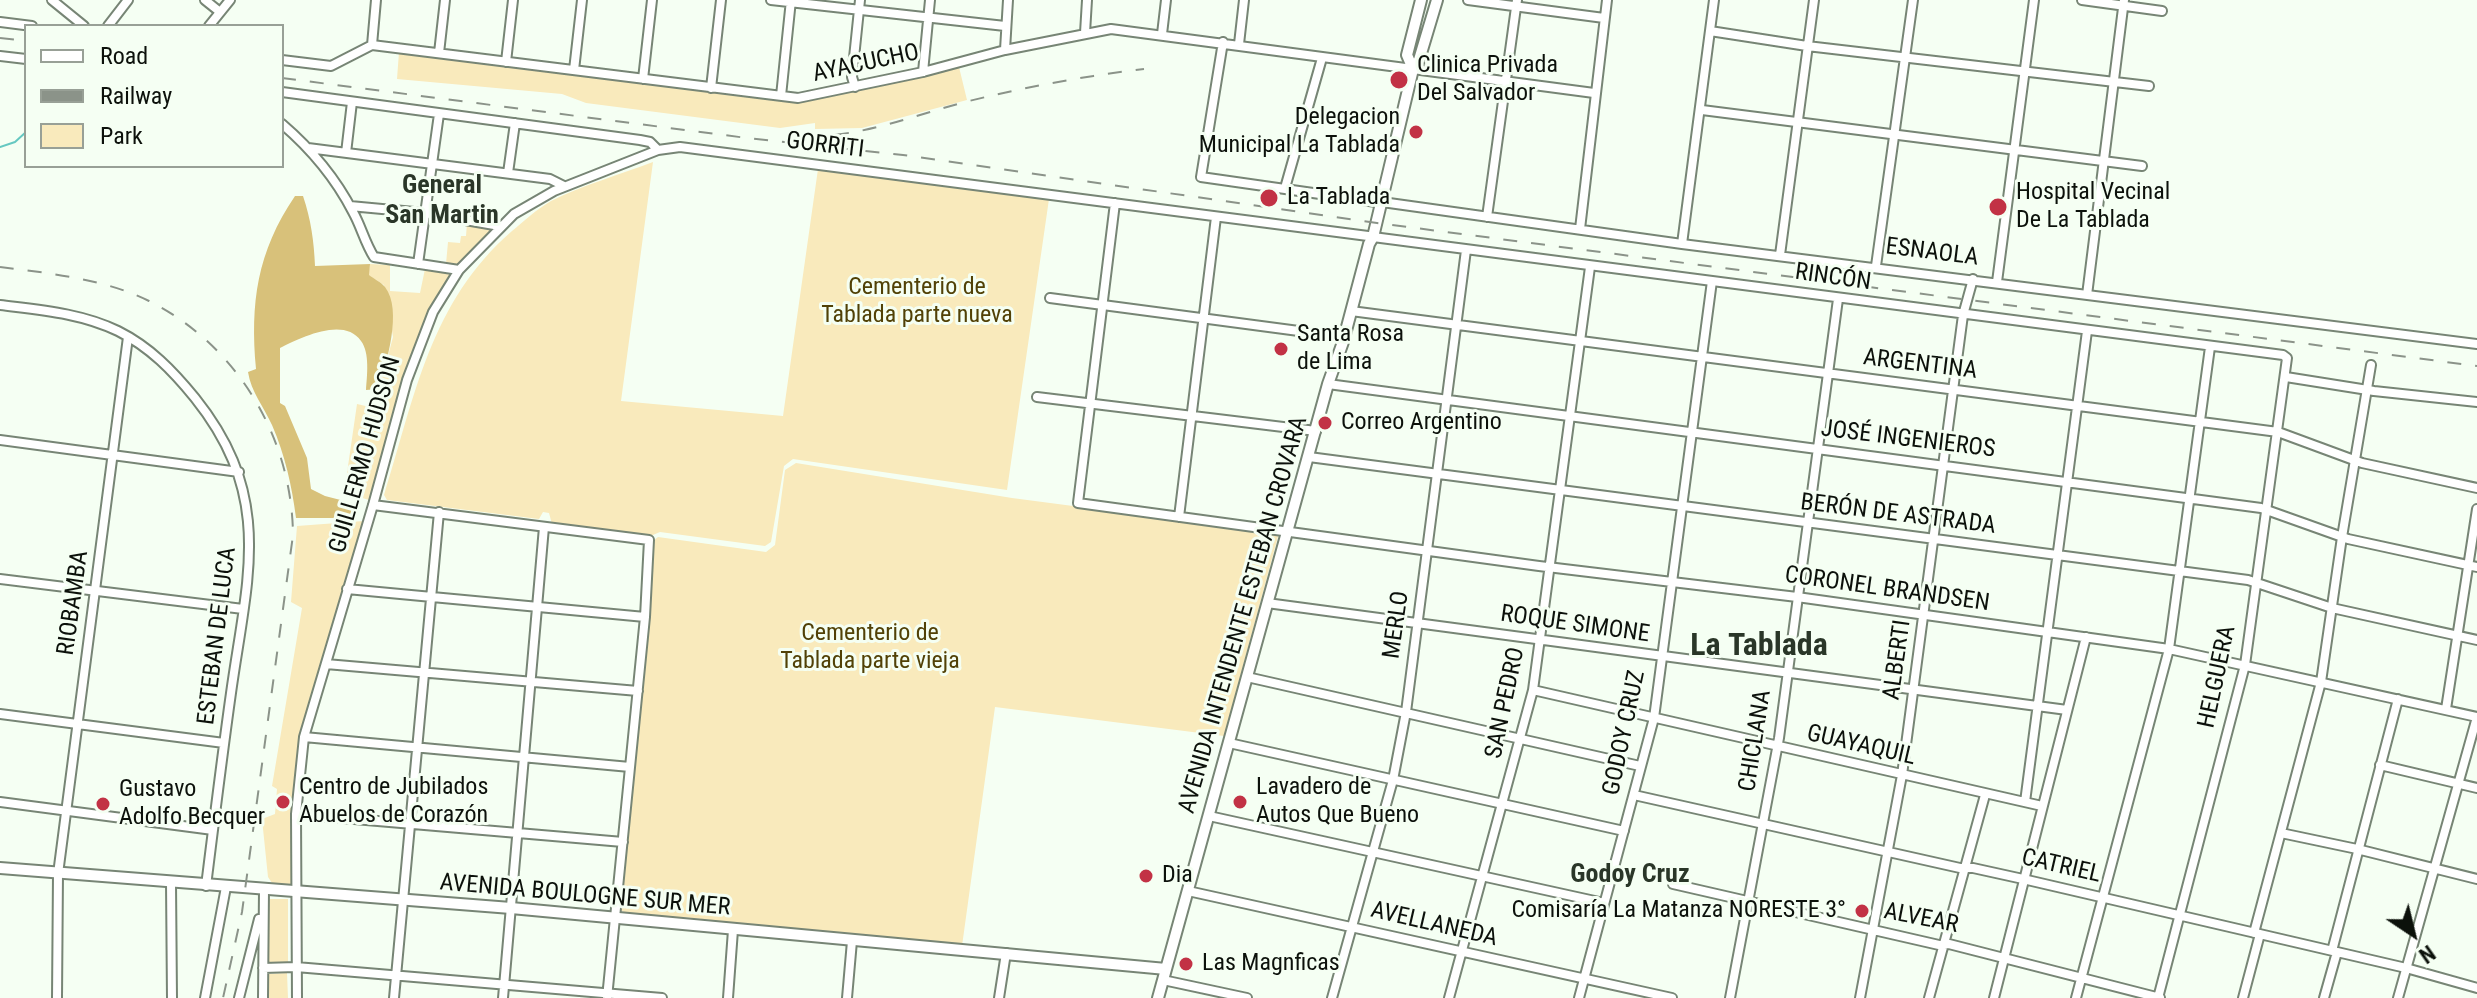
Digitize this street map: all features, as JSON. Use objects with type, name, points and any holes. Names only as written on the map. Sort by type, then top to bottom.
[{"type":"main road","points":[[1413,69],[1407,55],[1421,0]]},
{"type":"main road","points":[[1380,200],[1413,69],[1419,60],[1437,0]]},
{"type":"main road","name":"AVENIDA INTENDENTE ESTEBAN CROVARA","points":[[1158,998],[1380,200]]},
{"type":"main road","name":"AVENIDA BOULOGNE SUR MER","points":[[0,868],[511,908],[1006,953],[1165,974]]},
{"type":"street","points":[[52,0],[82,24]]},
{"type":"street","points":[[110,24],[128,0]]},
{"type":"street","points":[[205,0],[220,12]]},
{"type":"street","points":[[211,24],[230,0]]},
{"type":"street","points":[[284,60],[331,66],[372,45],[376,0]]},
{"type":"street","points":[[439,53],[445,0]]},
{"type":"street","points":[[506,62],[513,0]]},
{"type":"street","points":[[574,70],[582,0]]},
{"type":"street","points":[[643,79],[652,0]]},
{"type":"street","points":[[711,88],[721,0]]},
{"type":"street","points":[[771,0],[860,5],[927,19],[1005,26]]},
{"type":"street","points":[[923,72],[930,0]]},
{"type":"street","points":[[1005,50],[1008,0]]},
{"type":"street","points":[[1085,33],[1087,0]]},
{"type":"street","points":[[1162,34],[1166,0]]},
{"type":"street","points":[[1239,44],[1244,0]]},
{"type":"street","points":[[1468,0],[1517,3],[1604,18]]},
{"type":"street","points":[[1580,229],[1607,0]]},
{"type":"street","points":[[1682,244],[1702,110],[1714,0]]},
{"type":"street","points":[[1780,255],[1814,0]]},
{"type":"street","points":[[1876,266],[1913,0]]},
{"type":"street","points":[[1997,282],[2034,0]]},
{"type":"street","points":[[2082,0],[2124,3],[2162,11]]},
{"type":"street","points":[[781,96],[791,1]]},
{"type":"street","points":[[1487,217],[1517,3]]},
{"type":"street","points":[[2087,295],[2124,3]]},
{"type":"street","points":[[855,87],[852,77],[860,5]]},
{"type":"street","points":[[0,22],[24,25]]},
{"type":"street","name":"AYACUCHO","points":[[372,45],[711,88],[809,97],[1005,50],[1111,29],[1594,93]]},
{"type":"street","points":[[1710,31],[1807,46],[2149,86]]},
{"type":"street","name":"ESNAOLA","points":[[1223,42],[1201,173],[1205,179],[1380,200],[1682,244],[2477,344]]},
{"type":"street","points":[[0,56],[24,59]]},
{"type":"street","points":[[1285,188],[1322,58]]},
{"type":"street","name":"GORRITI","points":[[284,92],[640,140],[650,142],[658,150],[680,147],[1370,239]]},
{"type":"street","points":[[346,153],[352,102]]},
{"type":"street","points":[[1702,110],[2142,166]]},
{"type":"street","points":[[418,264],[439,114]]},
{"type":"street","points":[[508,173],[515,123]]},
{"type":"street","points":[[284,126],[308,148],[350,206],[371,255],[376,259],[459,270]]},
{"type":"street","points":[[308,148],[550,179],[564,186]]},
{"type":"street","name":"GUILLERMO HUDSON","points":[[297,998],[296,814],[304,737],[422,337],[433,312],[459,270],[500,226],[529,204],[564,186],[658,150]]},
{"type":"street","points":[[1089,402],[1115,203]]},
{"type":"street","points":[[350,206],[425,213],[500,226]]},
{"type":"street","points":[[1179,517],[1216,217]]},
{"type":"street","name":"RINCÓN","points":[[1370,239],[2283,355],[2287,358]]},
{"type":"street","name":"MERLO","points":[[1332,998],[1393,780],[1406,712],[1466,250]]},
{"type":"street","name":"SAN PEDRO","points":[[1449,998],[1533,690],[1590,267]]},
{"type":"street","name":"ALBERTI","points":[[1860,998],[1902,775],[1963,315],[1973,279]]},
{"type":"street","name":"GODOY CRUZ","points":[[1579,998],[1654,718],[1712,281]]},
{"type":"street","points":[[1050,298],[1344,337]]},
{"type":"street","name":"CHICLANA","points":[[1730,998],[1777,747],[1838,299]]},
{"type":"street","name":"ESTEBAN DE LUCA","points":[[0,305],[83,318],[128,337],[175,374],[212,420],[239,472],[251,541],[206,886]]},
{"type":"street","name":"ARGENTINA","points":[[1351,311],[2278,432],[2356,461],[2477,488]]},
{"type":"street","points":[[2025,802],[2087,331]]},
{"type":"street","name":"RIOBAMBA","points":[[57,998],[58,874],[128,337]]},
{"type":"street","points":[[2076,998],[2169,649],[2210,347]]},
{"type":"street","name":"HELGUERA","points":[[2159,998],[2245,665],[2287,358]]},
{"type":"street","points":[[2243,998],[2281,833],[2321,682],[2371,365]]},
{"type":"street","points":[[2286,377],[2477,402]]},
{"type":"street","name":"JOSÉ INGENIEROS","points":[[1328,384],[2268,509],[2342,537],[2472,566]]},
{"type":"street","points":[[1037,397],[1316,431]]},
{"type":"street","name":"CORONEL BRANDSEN","points":[[1089,402],[1078,503],[2169,649],[2477,717]]},
{"type":"street","points":[[0,440],[239,472]]},
{"type":"street","name":"BERÓN DE ASTRADA","points":[[1309,457],[2255,582],[2332,608],[2477,640]]},
{"type":"street","points":[[373,505],[649,540],[645,617],[607,996]]},
{"type":"street","points":[[2446,709],[2457,635],[2472,566],[2477,509]]},
{"type":"street","points":[[394,998],[439,512]]},
{"type":"street","points":[[503,998],[544,527]]},
{"type":"street","points":[[0,579],[243,609]]},
{"type":"street","points":[[347,589],[645,617]]},
{"type":"street","name":"ROQUE SIMONE","points":[[1267,603],[2067,710]]},
{"type":"street","points":[[1994,998],[2086,637]]},
{"type":"street","points":[[326,664],[638,691]]},
{"type":"street","points":[[1247,677],[1640,766]]},
{"type":"street","name":"GUAYAQUIL","points":[[1533,690],[2042,806]]},
{"type":"street","points":[[2324,998],[2357,849],[2398,699]]},
{"type":"street","points":[[0,714],[224,743]]},
{"type":"street","points":[[2398,998],[2477,717]]},
{"type":"street","points":[[304,737],[630,767]]},
{"type":"street","points":[[1229,743],[1624,831]]},
{"type":"street","points":[[2380,765],[2477,788]]},
{"type":"street","name":"CATRIEL","points":[[1634,795],[1887,853],[2104,897],[2406,968],[2477,988]]},
{"type":"street","points":[[1929,998],[1985,795]]},
{"type":"street","points":[[0,802],[213,830]]},
{"type":"street","points":[[296,814],[623,842]]},
{"type":"street","points":[[1209,816],[1604,903]]},
{"type":"street","points":[[2281,833],[2477,879]]},
{"type":"street","points":[[171,883],[172,998]]},
{"type":"street","name":"ALVEAR","points":[[1673,884],[1873,931],[2005,957],[2159,998]]},
{"type":"street","points":[[205,998],[226,887]]},
{"type":"street","points":[[239,998],[264,890]]},
{"type":"street","name":"AVELLANEDA","points":[[1188,891],[1672,998]]},
{"type":"street","points":[[262,906],[263,998]]},
{"type":"street","points":[[728,998],[733,930]]},
{"type":"street","points":[[847,998],[852,941]]},
{"type":"street","points":[[999,998],[1006,953]]},
{"type":"street","points":[[263,968],[296,967],[396,974],[607,996],[662,998]]},
{"type":"street","points":[[1165,974],[1247,998]]},
{"type":"green space","points":[[399,52],[807,99],[959,67],[967,100],[862,128],[815,129],[815,123],[780,128],[586,103],[562,94],[397,79]]},
{"type":"green space","name":"Cementerio de Tablada parte nueva","points":[[653,162],[621,401],[783,416],[818,169],[1049,199],[1007,490],[793,459],[784,466],[771,542],[765,546],[660,532],[648,537],[552,524],[549,513],[543,512],[539,519],[387,500],[384,495],[429,352],[462,288],[484,259],[512,231],[551,201]]},
{"type":"green space","points":[[467,223],[491,226],[493,229],[461,264],[446,264],[448,242],[460,243],[461,236],[466,236]]},
{"type":"green space","points":[[370,264],[390,265],[390,291],[420,293],[425,269],[452,274],[428,316],[406,373],[369,500],[353,495],[346,480],[357,404],[374,408],[393,337],[384,285],[368,275]]},
{"type":"green space","name":"Cementerio de Tablada parte vieja","points":[[796,463],[1012,498],[1279,533],[1224,736],[995,707],[962,946],[731,925],[698,919],[628,914],[620,910],[653,541],[658,537],[766,552],[775,545],[785,470]]},
{"type":"green space","points":[[364,521],[299,737],[292,887],[274,886],[268,877],[262,819],[275,814],[277,789],[272,786],[302,608],[291,602],[297,526]]},
{"type":"green space","points":[[267,899],[288,899],[288,963],[267,963]]},
{"type":"green space","points":[[287,973],[288,998],[269,998],[268,974]]},
{"type":"shaded area","points":[[295,196],[303,196],[306,205],[315,266],[370,264],[369,275],[385,287],[393,309],[391,337],[379,389],[366,390],[364,346],[353,334],[344,330],[322,331],[280,348],[280,403],[285,406],[307,458],[311,489],[360,505],[357,511],[341,518],[296,518],[281,448],[248,372],[256,369],[254,322],[264,258]]},
{"type":"waterway","points":[[0,147],[15,142],[24,134]]},
{"type":"railway","points":[[0,38],[24,41]]},
{"type":"railway","points":[[807,136],[849,133],[1012,91],[1144,69]]},
{"type":"railway","points":[[284,78],[903,155],[1377,223],[2477,366]]},
{"type":"railway","points":[[0,267],[114,287],[149,301],[180,320],[208,342],[254,398],[270,429],[282,463],[290,499],[293,535],[242,912],[223,998]]},
{"type":"place","name":"Clinica Privada Del Salvador","points":[[1399,80]]},
{"type":"place","name":"Delegacion Municipal La Tablada","points":[[1416,132]]},
{"type":"place","name":"La Tablada","points":[[1269,198]]},
{"type":"place","name":"Hospital Vecinal De La Tablada","points":[[1998,207]]},
{"type":"place","name":"Santa Rosa de Lima","points":[[1281,349]]},
{"type":"place","name":"Correo Argentino","points":[[1325,423]]},
{"type":"place","name":"Centro de Jubilados Abuelos de Corazón","points":[[283,802]]},
{"type":"place","name":"Lavadero de Autos Que Bueno","points":[[1240,802]]},
{"type":"place","name":"Gustavo Adolfo Becquer","points":[[103,804]]},
{"type":"place","name":"Dia","points":[[1146,876]]},
{"type":"place","name":"Comisaría La Matanza NORESTE 3°","points":[[1862,911]]},
{"type":"place","name":"Las Magnficas","points":[[1186,964]]},
{"type":"district","name":"General San Martin","points":[[442,201]]},
{"type":"district","name":"La Tablada","points":[[1759,647]]},
{"type":"district","name":"Godoy Cruz","points":[[1630,875]]}]
